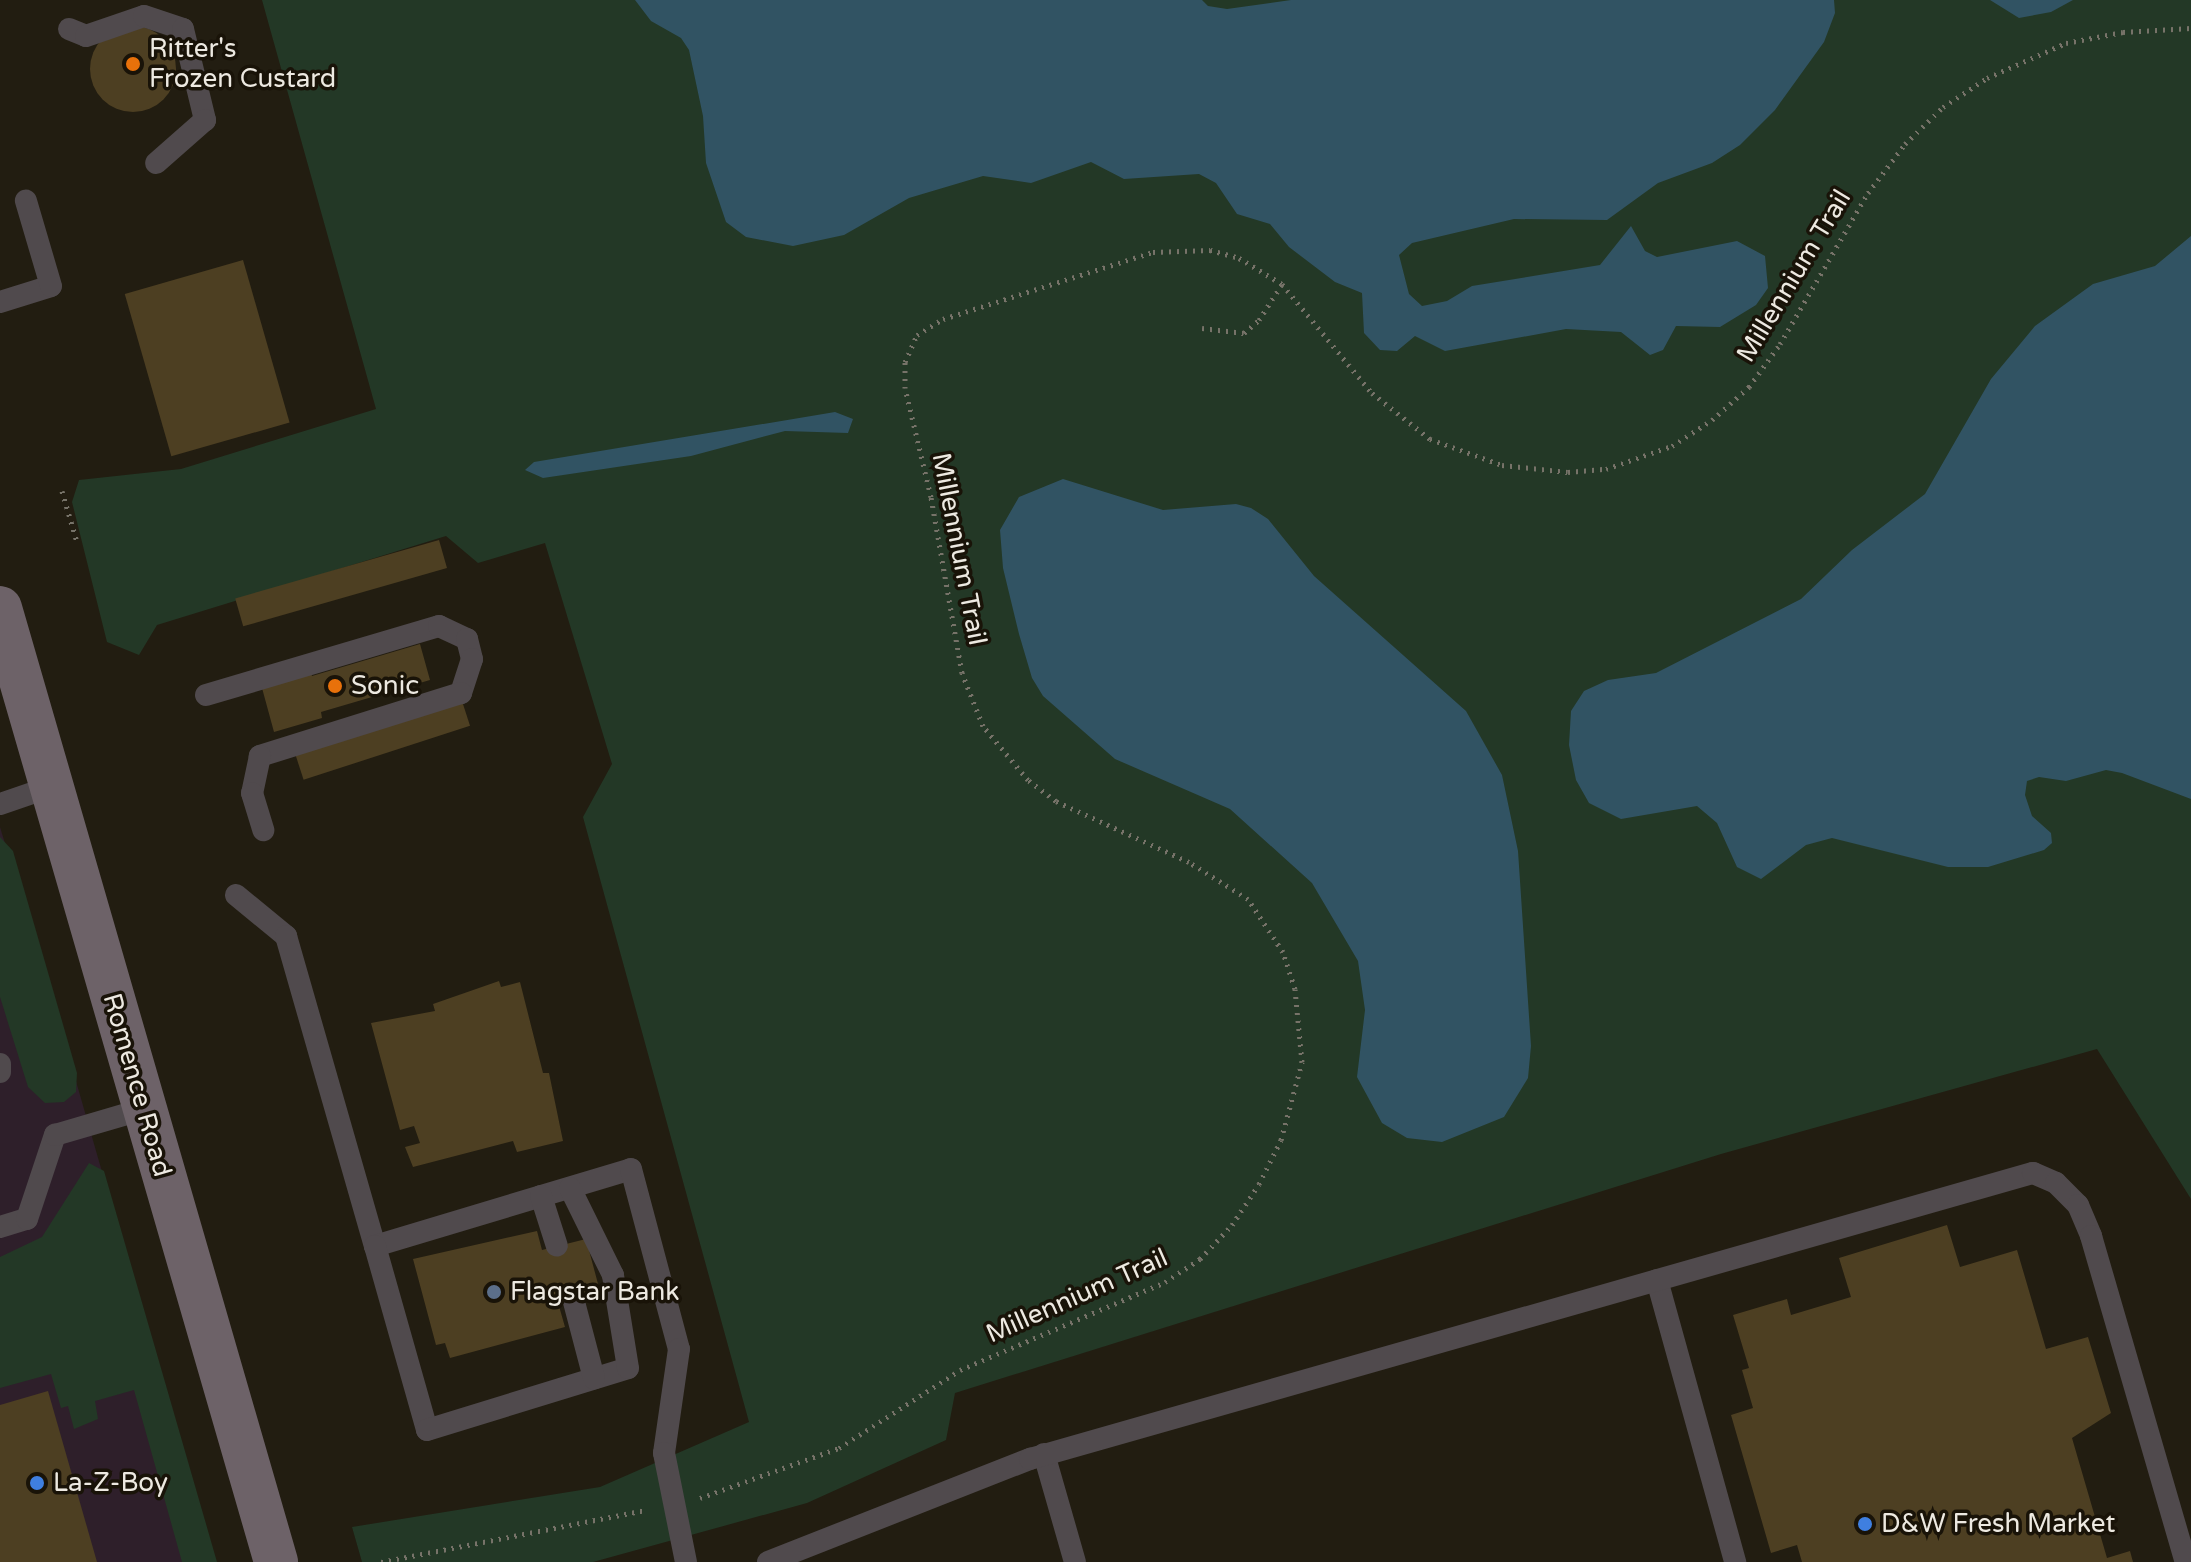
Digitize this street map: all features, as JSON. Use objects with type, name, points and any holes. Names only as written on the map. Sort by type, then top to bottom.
[{"type":"street","name":"Romence Road","points":[[0,608],[276,1562]]},
{"type":"lane","points":[[69,29],[86,36],[144,16],[183,29],[205,120],[156,163]]},
{"type":"lane","points":[[0,302],[51,286],[26,201]]},
{"type":"lane","points":[[206,695],[439,626],[467,639],[472,659],[461,693],[260,756],[252,793],[263,830]]},
{"type":"lane","points":[[0,804],[50,787]]},
{"type":"lane","points":[[236,895],[286,936],[427,1430],[628,1368],[613,1275],[570,1188]]},
{"type":"lane","points":[[0,1064],[0,1072]]},
{"type":"lane","points":[[0,1227],[27,1219],[55,1135],[144,1109]]},
{"type":"lane","points":[[375,1246],[631,1169],[679,1349],[664,1453],[686,1562]]},
{"type":"lane","points":[[768,1562],[1044,1454],[2033,1173],[2056,1183],[2078,1205],[2091,1236],[2186,1562]]},
{"type":"lane","points":[[541,1196],[557,1246]]},
{"type":"lane","points":[[1657,1280],[1735,1562]]},
{"type":"lane","points":[[574,1302],[594,1378]]},
{"type":"lane","points":[[1044,1454],[1075,1562]]},
{"type":"path","name":"Millennium Trail","points":[[381,1562],[674,1505],[738,1487],[839,1448],[960,1370],[1165,1282],[1200,1259],[1232,1225],[1259,1184],[1295,1099],[1302,1062],[1295,989],[1283,952],[1248,899],[1189,862],[1056,801],[1003,754],[983,726],[962,673],[920,448],[905,388],[909,347],[929,325],[1153,252],[1210,250],[1239,258],[1282,284],[1372,393],[1430,439],[1525,468],[1586,472],[1629,463],[1691,434],[1749,387],[1780,344],[1880,175],[1943,107],[1987,78],[2066,43],[2123,32],[2191,28]]},
{"type":"path","points":[[1202,328],[1244,333],[1259,320],[1282,284]]},
{"type":"path","points":[[62,491],[77,542]]},
{"type":"shaded area","points":[[0,827],[49,987],[214,1562],[0,1562]]},
{"type":"green space","points":[[262,0],[2191,0],[2191,1199],[2097,1049],[1721,1154],[955,1393],[946,1440],[807,1503],[593,1562],[362,1562],[352,1527],[600,1487],[749,1422],[583,817],[612,764],[545,543],[478,563],[446,536],[157,625],[139,655],[107,642],[72,502],[79,480],[181,469],[376,409]]},
{"type":"green space","points":[[0,837],[13,851],[77,1073],[76,1092],[64,1102],[45,1103],[28,1087],[0,997]]},
{"type":"green space","points":[[89,1163],[104,1171],[217,1562],[182,1562],[134,1390],[95,1401],[98,1419],[74,1429],[68,1406],[61,1408],[51,1374],[0,1388],[0,1257],[42,1237]]},
{"type":"water","points":[[635,0],[1202,0],[1208,6],[1227,9],[1291,0],[1834,0],[1835,13],[1824,42],[1775,110],[1740,145],[1712,163],[1658,183],[1607,220],[1514,219],[1412,243],[1399,255],[1409,294],[1422,306],[1447,301],[1472,286],[1600,265],[1631,226],[1645,251],[1657,257],[1737,241],[1765,256],[1768,288],[1756,305],[1720,327],[1676,326],[1663,350],[1650,355],[1621,332],[1566,329],[1445,351],[1415,336],[1397,351],[1380,350],[1364,333],[1362,293],[1335,282],[1289,247],[1270,224],[1237,214],[1216,183],[1199,174],[1124,179],[1091,162],[1031,183],[983,176],[909,198],[844,235],[793,246],[746,237],[726,222],[706,163],[703,116],[689,50],[681,38],[651,21]]},
{"type":"water","points":[[1990,0],[2073,0],[2051,12],[2019,18]]},
{"type":"water","points":[[2191,236],[2191,799],[2106,770],[2066,781],[2039,777],[2027,781],[2025,795],[2032,816],[2051,833],[2052,843],[2044,850],[1988,867],[1948,867],[1832,838],[1806,845],[1761,879],[1737,867],[1717,823],[1697,806],[1621,819],[1589,803],[1576,780],[1569,745],[1571,711],[1584,691],[1608,680],[1656,673],[1801,599],[1852,550],[1925,494],[1991,379],[2035,326],[2093,284],[2155,266]]},
{"type":"water","points":[[835,412],[853,419],[848,433],[785,431],[691,456],[543,478],[525,470],[534,462]]},
{"type":"water","points":[[1063,479],[1163,510],[1236,504],[1251,508],[1268,519],[1314,576],[1466,711],[1502,775],[1518,851],[1531,1046],[1528,1078],[1504,1117],[1442,1142],[1407,1138],[1382,1123],[1357,1077],[1365,1010],[1358,961],[1312,883],[1230,809],[1115,759],[1043,696],[1032,678],[1019,634],[1003,568],[1000,530],[1019,497]]},
{"type":"building","name":"Ritter's Frozen Custard","points":[[133,26],[157,33],[169,45],[176,69],[169,93],[157,105],[133,112],[109,105],[97,93],[90,69],[97,45],[109,33]]},
{"type":"building","points":[[243,260],[290,422],[171,456],[125,294]]},
{"type":"building","points":[[439,540],[447,568],[243,626],[235,598]]},
{"type":"building","name":"Sonic","points":[[420,644],[430,680],[321,712],[322,718],[274,732],[262,688],[310,669],[312,676]]},
{"type":"building","points":[[462,701],[470,726],[304,780],[296,755]]},
{"type":"building","points":[[499,981],[501,987],[520,982],[543,1073],[549,1073],[563,1141],[517,1152],[513,1141],[413,1167],[405,1147],[420,1143],[414,1126],[400,1130],[371,1023],[435,1011],[433,1004]]},
{"type":"building","points":[[1947,1225],[1960,1267],[2017,1250],[2046,1349],[2088,1337],[2111,1413],[2072,1438],[2107,1558],[2130,1551],[2133,1562],[1802,1562],[1797,1545],[1771,1553],[1731,1415],[1753,1408],[1742,1370],[1749,1368],[1733,1315],[1787,1299],[1791,1315],[1851,1297],[1839,1258]]},
{"type":"building","points":[[537,1231],[542,1250],[586,1239],[601,1295],[559,1306],[565,1327],[450,1358],[445,1343],[436,1345],[413,1259]]},
{"type":"building","name":"La-Z-Boy","points":[[48,1391],[97,1562],[0,1562],[0,1405]]},
{"type":"place","name":"Ritter's Frozen Custard","points":[[133,64]]},
{"type":"place","name":"Sonic","points":[[335,686]]},
{"type":"place","name":"Flagstar Bank","points":[[494,1292]]},
{"type":"place","name":"La-Z-Boy","points":[[37,1483]]},
{"type":"place","name":"D&W Fresh Market","points":[[1865,1524]]}]
